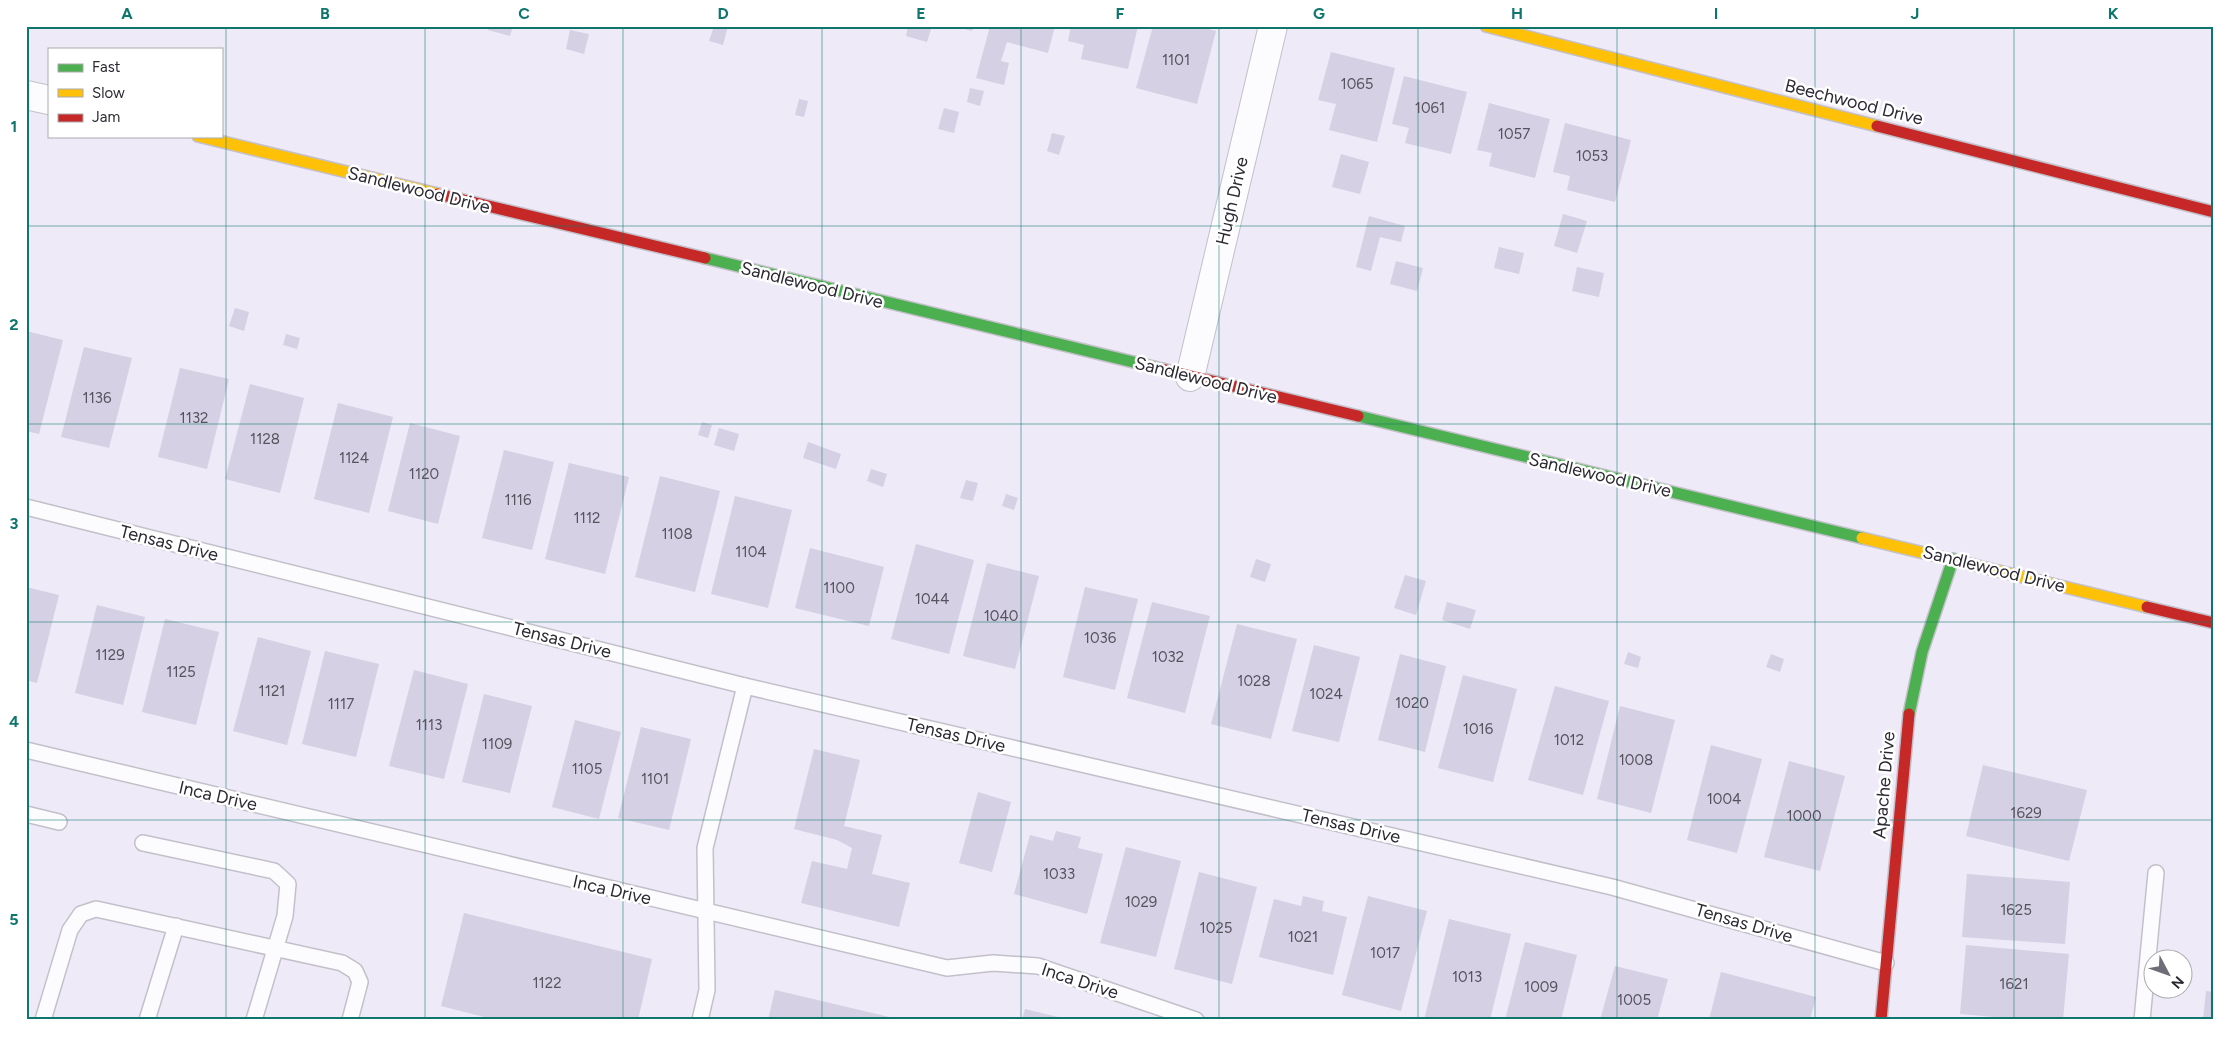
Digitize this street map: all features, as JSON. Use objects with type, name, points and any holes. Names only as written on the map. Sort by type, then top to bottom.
[{"type":"street","name":"Hugh Drive","points":[[1190,377],[1273,26]]},
{"type":"street","name":"Beechwood Drive","points":[[1486,26],[2214,212]]},
{"type":"street","points":[[26,94],[48,100]]},
{"type":"street","name":"Sandlewood Drive","points":[[206,138],[2214,623]]},
{"type":"street","name":"Apache Drive","points":[[1881,1020],[1908,718],[1922,652],[1953,559]]},
{"type":"lane","name":"Tensas Drive","points":[[26,507],[745,686],[1612,887],[1886,963]]},
{"type":"lane","points":[[700,1020],[707,990],[705,848],[745,686]]},
{"type":"lane","name":"Inca Drive","points":[[26,750],[947,968],[993,963],[1038,966],[1196,1020]]},
{"type":"lane","points":[[26,814],[59,822]]},
{"type":"lane","points":[[143,843],[274,871],[288,884],[285,916],[254,1020]]},
{"type":"lane","points":[[2142,1020],[2156,872]]},
{"type":"lane","points":[[42,1020],[70,930],[81,914],[96,908],[342,962],[356,970],[360,982],[350,1020]]},
{"type":"lane","points":[[147,1020],[176,926]]},
{"type":"building","points":[[489,26],[513,26],[510,36],[488,30]]},
{"type":"building","points":[[714,26],[728,26],[723,45],[709,41]]},
{"type":"building","points":[[908,26],[932,26],[927,42],[906,36]]},
{"type":"building","points":[[954,26],[974,26],[972,31]]},
{"type":"building","points":[[990,26],[1055,26],[1048,53],[1007,42],[1001,61],[1009,63],[1004,85],[976,78]]},
{"type":"building","points":[[1071,26],[1138,26],[1128,69],[1081,59],[1084,45],[1068,41]]},
{"type":"building","points":[[1153,26],[1197,26],[1216,31],[1197,104],[1136,88]]},
{"type":"building","points":[[570,30],[589,34],[584,54],[566,49]]},
{"type":"building","points":[[1331,52],[1395,68],[1377,142],[1329,130],[1336,104],[1318,100]]},
{"type":"building","points":[[1404,76],[1467,92],[1451,154],[1405,143],[1409,128],[1392,124]]},
{"type":"building","points":[[970,88],[984,91],[980,106],[967,102]]},
{"type":"building","points":[[799,99],[808,101],[804,117],[795,115]]},
{"type":"building","points":[[1489,103],[1550,119],[1535,178],[1489,166],[1492,153],[1477,150]]},
{"type":"building","points":[[944,108],[959,112],[954,133],[938,129]]},
{"type":"building","points":[[1565,123],[1631,140],[1615,202],[1567,190],[1570,176],[1553,172]]},
{"type":"building","points":[[1052,133],[1065,136],[1059,155],[1047,151]]},
{"type":"building","points":[[1341,154],[1369,162],[1360,194],[1332,187]]},
{"type":"building","points":[[1563,214],[1587,221],[1577,253],[1554,246]]},
{"type":"building","points":[[1369,216],[1405,226],[1401,242],[1380,237],[1371,271],[1356,267]]},
{"type":"building","points":[[1499,247],[1524,253],[1519,274],[1494,268]]},
{"type":"building","points":[[1396,261],[1423,268],[1417,291],[1390,284]]},
{"type":"building","points":[[1577,267],[1604,273],[1599,297],[1572,291]]},
{"type":"building","points":[[235,308],[249,312],[244,331],[229,326]]},
{"type":"building","points":[[26,331],[63,340],[39,434],[26,431]]},
{"type":"building","points":[[286,334],[300,338],[297,349],[283,345]]},
{"type":"building","points":[[84,347],[132,358],[109,448],[61,437]]},
{"type":"building","points":[[180,368],[229,379],[207,469],[158,457]]},
{"type":"building","points":[[250,384],[304,398],[280,493],[225,479]]},
{"type":"building","points":[[338,403],[393,417],[369,513],[314,499]]},
{"type":"building","points":[[702,422],[712,425],[708,438],[698,435]]},
{"type":"building","points":[[410,423],[460,436],[438,524],[388,511]]},
{"type":"building","points":[[719,428],[739,434],[734,451],[714,445]]},
{"type":"building","points":[[808,442],[841,454],[836,469],[803,458]]},
{"type":"building","points":[[504,450],[554,462],[532,550],[482,538]]},
{"type":"building","points":[[569,463],[629,477],[605,574],[545,559]]},
{"type":"building","points":[[871,469],[887,474],[883,487],[867,481]]},
{"type":"building","points":[[660,476],[720,491],[695,592],[635,577]]},
{"type":"building","points":[[966,480],[978,483],[973,501],[960,498]]},
{"type":"building","points":[[1006,494],[1018,498],[1014,510],[1002,506]]},
{"type":"building","points":[[735,496],[792,510],[768,608],[711,594]]},
{"type":"building","points":[[916,544],[974,560],[949,654],[891,639]]},
{"type":"building","points":[[810,548],[884,567],[869,626],[795,608]]},
{"type":"building","points":[[1256,559],[1271,564],[1265,582],[1250,577]]},
{"type":"building","points":[[987,563],[1039,576],[1015,669],[963,656]]},
{"type":"building","points":[[1405,575],[1426,581],[1416,615],[1394,608]]},
{"type":"building","points":[[26,587],[59,595],[37,683],[26,680]]},
{"type":"building","points":[[1085,587],[1138,599],[1115,690],[1063,677]]},
{"type":"building","points":[[1152,602],[1210,616],[1185,713],[1127,698]]},
{"type":"building","points":[[1447,602],[1476,610],[1470,629],[1442,620]]},
{"type":"building","points":[[97,605],[145,617],[123,705],[75,693]]},
{"type":"building","points":[[165,619],[219,632],[196,725],[142,712]]},
{"type":"building","points":[[1237,624],[1297,639],[1271,739],[1211,724]]},
{"type":"building","points":[[258,637],[311,651],[287,745],[233,731]]},
{"type":"building","points":[[1314,645],[1360,657],[1339,742],[1292,731]]},
{"type":"building","points":[[325,651],[379,664],[356,757],[302,744]]},
{"type":"building","points":[[1628,652],[1641,657],[1638,668],[1624,664]]},
{"type":"building","points":[[1400,654],[1446,666],[1425,752],[1378,740]]},
{"type":"building","points":[[1771,654],[1784,659],[1780,672],[1766,667]]},
{"type":"building","points":[[414,670],[468,684],[444,779],[389,766]]},
{"type":"building","points":[[1463,675],[1517,689],[1493,782],[1438,768]]},
{"type":"building","points":[[1555,686],[1609,701],[1583,795],[1528,780]]},
{"type":"building","points":[[484,694],[532,706],[510,793],[462,782]]},
{"type":"building","points":[[1620,706],[1675,720],[1651,813],[1597,799]]},
{"type":"building","points":[[575,720],[621,732],[599,819],[552,807]]},
{"type":"building","points":[[641,727],[691,739],[669,830],[618,818]]},
{"type":"building","points":[[1711,745],[1762,759],[1737,853],[1687,840]]},
{"type":"building","points":[[814,749],[860,760],[844,826],[882,835],[872,874],[910,883],[899,927],[801,903],[812,861],[847,869],[852,848],[837,840],[794,829]]},
{"type":"building","points":[[1789,761],[1845,776],[1820,871],[1764,857]]},
{"type":"building","points":[[1983,765],[2087,790],[2069,861],[1966,836]]},
{"type":"building","points":[[978,792],[1011,802],[992,872],[959,863]]},
{"type":"building","points":[[1056,831],[1081,837],[1078,848],[1103,854],[1087,914],[1014,894],[1030,835],[1053,841]]},
{"type":"building","points":[[1126,847],[1181,861],[1156,957],[1100,943]]},
{"type":"building","points":[[1199,872],[1257,887],[1232,984],[1174,969]]},
{"type":"building","points":[[1967,874],[2070,882],[2065,944],[1962,937]]},
{"type":"building","points":[[1303,896],[1324,901],[1322,911],[1347,917],[1333,975],[1259,957],[1274,899],[1301,906]]},
{"type":"building","points":[[1368,896],[1427,911],[1401,1011],[1342,995]]},
{"type":"building","points":[[464,913],[652,959],[638,1020],[496,1020],[441,1006]]},
{"type":"building","points":[[1449,919],[1511,934],[1490,1020],[1424,1020]]},
{"type":"building","points":[[1525,942],[1577,955],[1561,1020],[1505,1020]]},
{"type":"building","points":[[1966,945],[2069,954],[2063,1020],[2029,1020],[1960,1014]]},
{"type":"building","points":[[1615,966],[1668,979],[1657,1020],[1600,1020]]},
{"type":"building","points":[[1721,972],[1816,997],[1810,1020],[1709,1020]]},
{"type":"building","points":[[775,990],[898,1019],[768,1020]]},
{"type":"building","points":[[2206,991],[2214,992],[2214,1020],[2203,1020]]},
{"type":"building","points":[[1025,1009],[1066,1019],[1066,1020],[1022,1020]]},
{"type":"traffic: fast","points":[[705,258],[1162,369]]},
{"type":"traffic: fast","points":[[1358,416],[1862,538]]},
{"type":"traffic: fast","points":[[1909,714],[1922,652],[1953,559]]},
{"type":"traffic: slow","points":[[1486,26],[1877,126]]},
{"type":"traffic: slow","points":[[206,138],[438,194]]},
{"type":"traffic: slow","points":[[1862,538],[2147,607]]},
{"type":"traffic: jam","points":[[1877,126],[2214,212]]},
{"type":"traffic: jam","points":[[438,194],[705,258]]},
{"type":"traffic: jam","points":[[1162,369],[1358,416]]},
{"type":"traffic: jam","points":[[2147,607],[2214,623]]},
{"type":"traffic: jam","points":[[1881,1020],[1909,714]]}]
